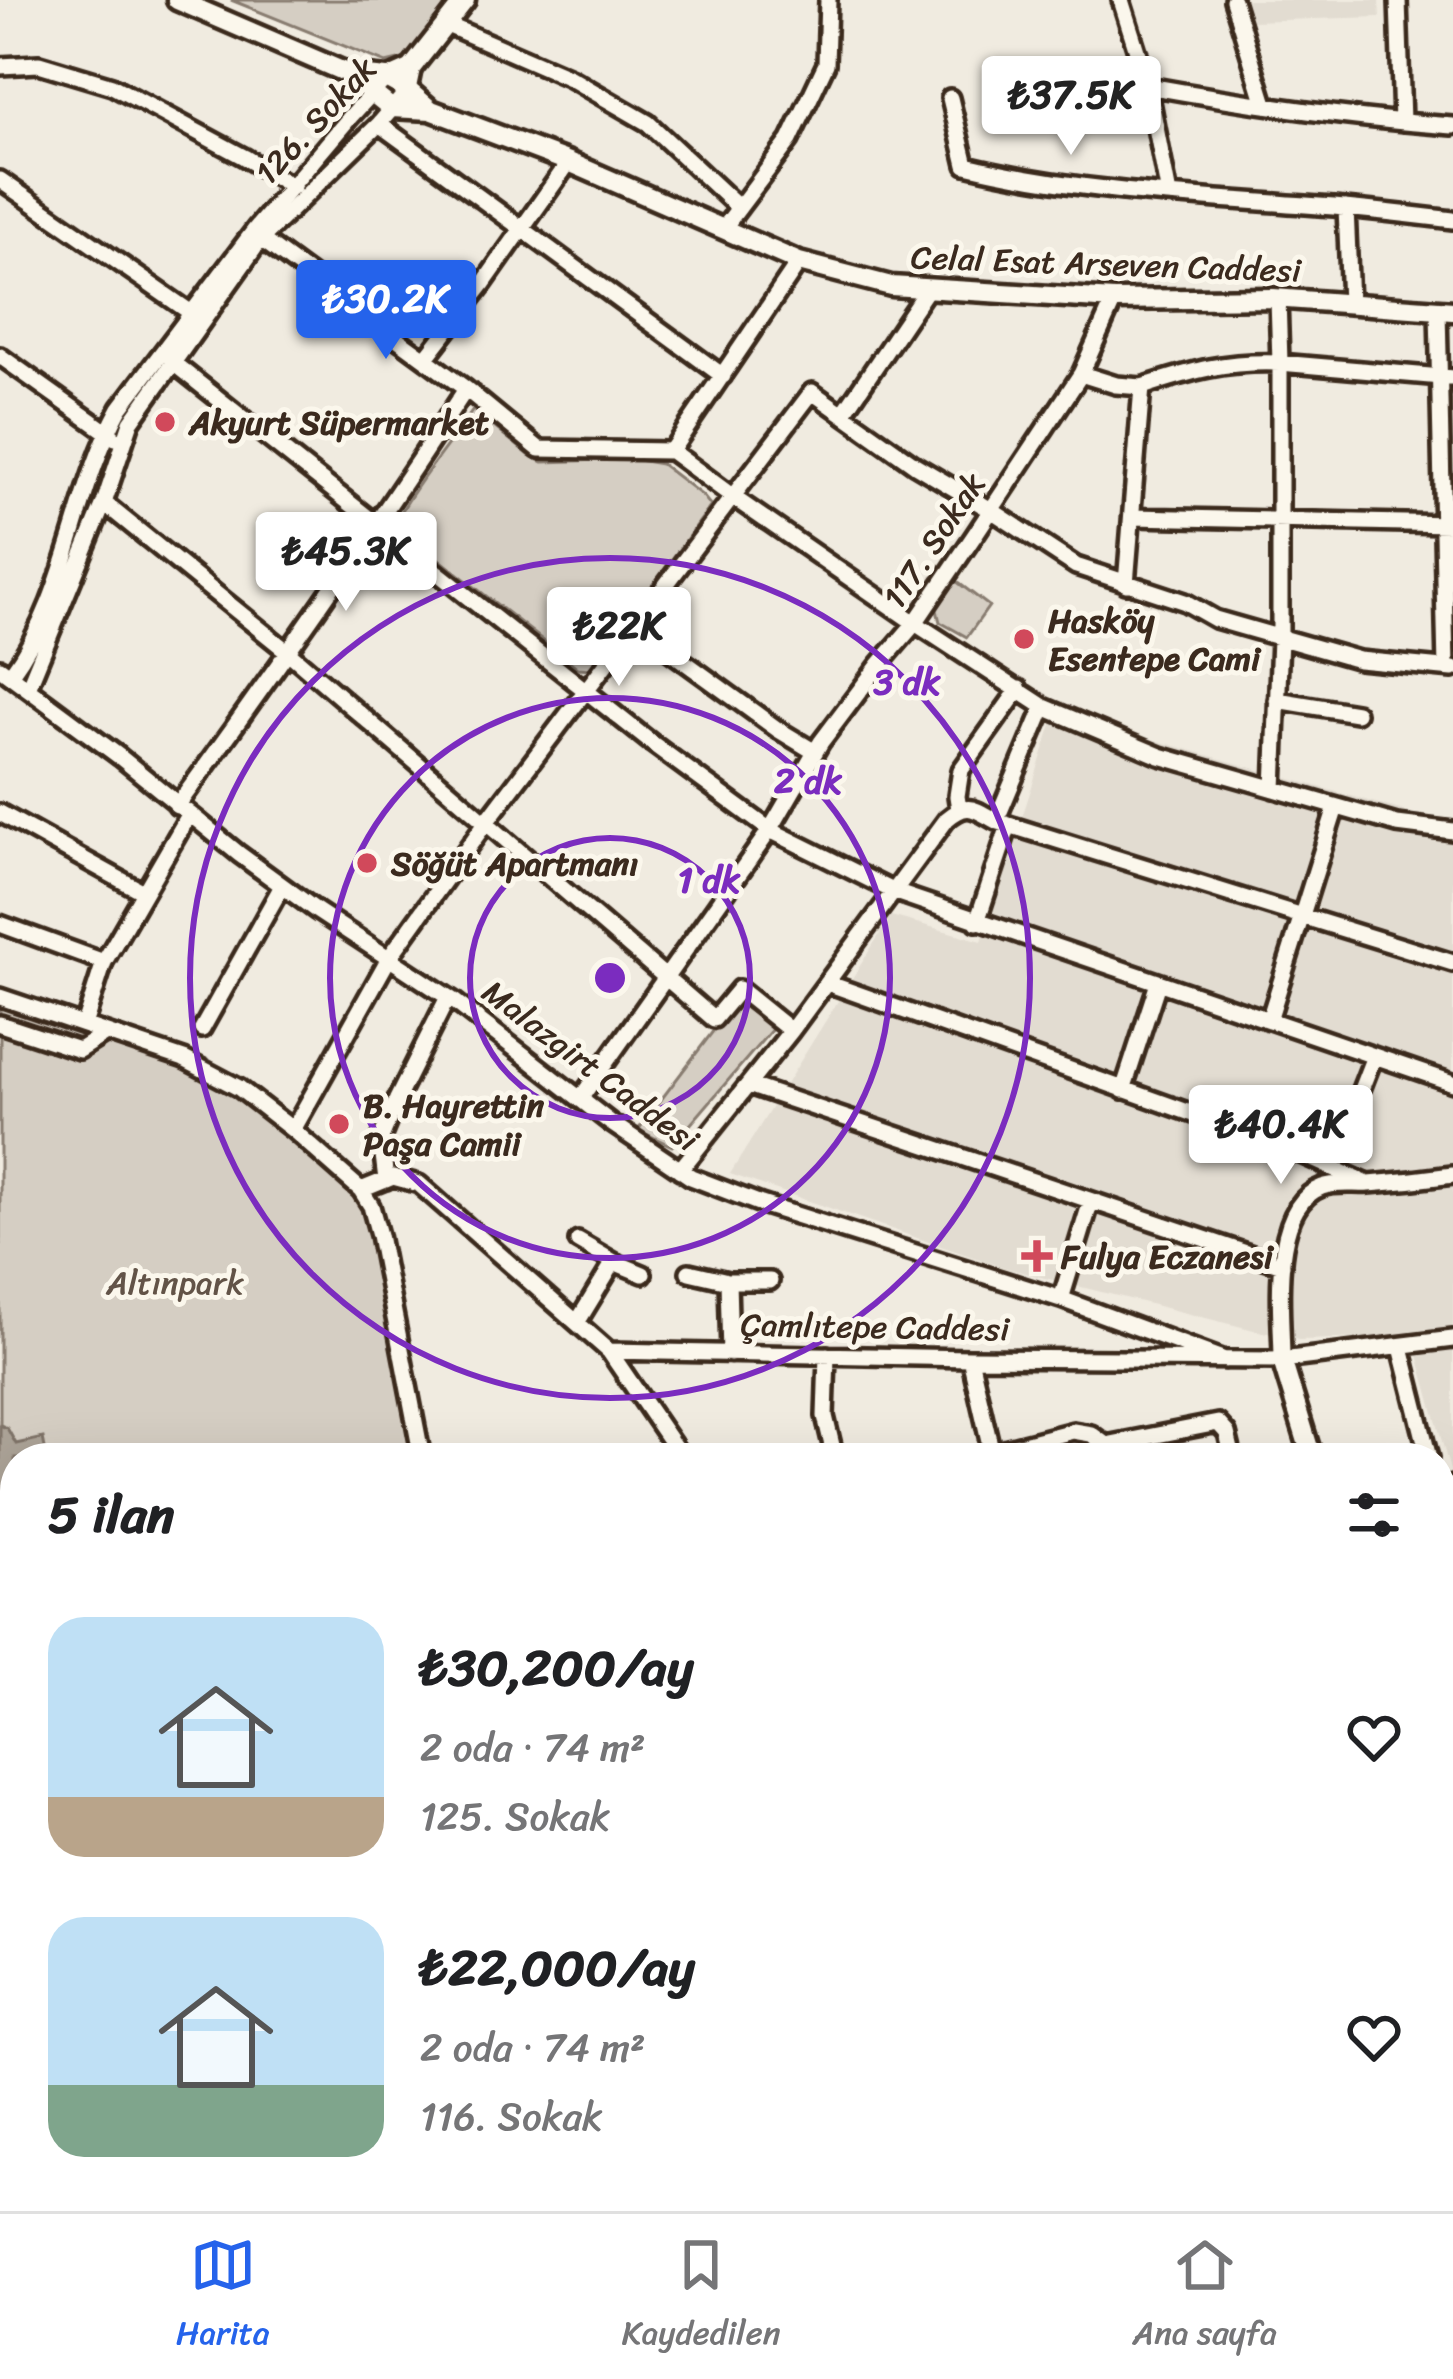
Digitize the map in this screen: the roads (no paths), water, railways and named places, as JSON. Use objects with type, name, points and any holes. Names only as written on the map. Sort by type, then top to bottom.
[{"type":"main road","points":[[177,0],[349,74],[373,94],[385,117],[430,110]]},
{"type":"main road","points":[[413,66],[465,0]]},
{"type":"main road","points":[[349,74],[386,78],[430,110]]},
{"type":"main road","name":"Celal Esat Arseven Caddesi","points":[[430,110],[569,162],[799,262],[891,286],[1114,300],[1278,298],[1445,310]]},
{"type":"main road","points":[[1282,1360],[1307,1443]]},
{"type":"street","points":[[723,229],[790,140],[826,64],[828,0]]},
{"type":"street","points":[[1121,0],[1148,86],[1169,195]]},
{"type":"street","points":[[1233,0],[1265,104]]},
{"type":"street","points":[[1398,0],[1402,122]]},
{"type":"street","points":[[446,24],[570,78],[648,123],[739,208]]},
{"type":"street","points":[[0,67],[39,64],[112,86],[293,187]]},
{"type":"street","name":"126. Sokak","points":[[6,671],[22,658],[63,568],[106,432],[120,408],[256,228],[351,116],[386,78],[413,66]]},
{"type":"street","name":"126. Sokak","points":[[28,688],[104,502],[131,422],[261,239],[385,117],[407,90],[413,66]]},
{"type":"street","points":[[1148,86],[1453,126]]},
{"type":"street","points":[[950,98],[966,165],[1012,176],[1169,195],[1453,220]]},
{"type":"street","points":[[385,117],[523,230],[723,376]]},
{"type":"street","points":[[425,359],[569,162]]},
{"type":"street","points":[[0,180],[190,312]]},
{"type":"street","points":[[1346,208],[1350,302]]},
{"type":"street","points":[[261,239],[466,389],[539,449],[671,451],[915,623],[1044,707],[1160,756],[1396,824],[1453,831]]},
{"type":"street","points":[[671,451],[799,262]]},
{"type":"street","points":[[843,414],[928,288]]},
{"type":"street","points":[[1274,789],[1280,638],[1278,298]]},
{"type":"street","name":"117. Sokak","points":[[580,1099],[770,830],[815,752],[915,623],[992,509],[1081,374],[1114,300]]},
{"type":"street","points":[[293,1130],[389,958],[812,392],[915,465],[992,509],[1076,566],[1185,602],[1215,619],[1367,662],[1450,668],[1445,310]]},
{"type":"street","points":[[0,356],[124,443]]},
{"type":"street","points":[[172,362],[586,691],[770,830],[895,892],[1453,1083]]},
{"type":"street","points":[[1081,374],[1142,387],[1196,369],[1240,362],[1447,376]]},
{"type":"street","points":[[1126,584],[1142,387]]},
{"type":"street","points":[[84,1025],[104,962],[183,810],[466,389]]},
{"type":"street","points":[[104,502],[289,652],[714,1019],[739,988],[791,1031]]},
{"type":"street","points":[[1132,517],[1449,524]]},
{"type":"street","points":[[635,626],[815,752]]},
{"type":"street","name":"Malazgirt Caddesi","points":[[6,671],[282,886],[448,997],[691,1177],[761,1204],[1061,1299],[1225,1360]]},
{"type":"street","points":[[958,809],[961,770],[1019,689]]},
{"type":"street","points":[[1277,700],[1356,713]]},
{"type":"street","points":[[977,922],[1002,823],[1044,707]]},
{"type":"street","points":[[1268,1020],[1336,806]]},
{"type":"street","points":[[680,1170],[958,809],[971,808],[1002,823],[1453,963]]},
{"type":"street","points":[[0,813],[143,892]]},
{"type":"street","points":[[202,1029],[282,886]]},
{"type":"street","points":[[0,924],[104,962]]},
{"type":"street","points":[[827,983],[1282,1146],[1368,1184]]},
{"type":"street","points":[[1123,1090],[1158,983]]},
{"type":"street","points":[[386,1180],[381,1138],[448,997]]},
{"type":"street","points":[[2,1000],[184,1059],[238,1088],[361,1190],[379,1235],[419,1443]]},
{"type":"street","points":[[0,1024],[79,1050],[106,1033]]},
{"type":"street","points":[[1331,1168],[1374,1056]]},
{"type":"street","points":[[748,1085],[1282,1265]]},
{"type":"street","points":[[1282,1360],[1282,1265],[1288,1227],[1303,1200],[1323,1186],[1453,1175]]},
{"type":"street","points":[[361,1190],[393,1177],[419,1184],[609,1351],[672,1443]]},
{"type":"street","points":[[1061,1299],[1091,1201]]},
{"type":"street","points":[[578,1241],[644,1274]]},
{"type":"street","points":[[578,1321],[614,1262]]},
{"type":"street","points":[[689,1272],[728,1281],[770,1281]]},
{"type":"street","points":[[728,1281],[730,1354]]},
{"type":"street","name":"Çamlıtepe Caddesi","points":[[609,1351],[1282,1360],[1453,1339]]},
{"type":"street","points":[[1401,1347],[1425,1443]]},
{"type":"street","points":[[827,1355],[825,1416],[831,1443]]},
{"type":"street","points":[[970,1358],[990,1443]]},
{"type":"street","points":[[1141,1443],[1218,1423],[1229,1443]]},
{"type":"street","points":[[1035,1443],[1073,1432],[1091,1434],[1099,1443]]},
{"type":"place","name":"Akyurt Süpermarket","points":[[165,422]]},
{"type":"place","name":"Hasköy Esentepe Cami","points":[[1024,639]]},
{"type":"place","name":"Söğüt Apartmanı","points":[[367,863]]},
{"type":"place","name":"B. Hayrettin Paşa Camii","points":[[339,1124]]},
{"type":"place","name":"Fulya Eczanesi","points":[[1037,1256]]},
{"type":"park label","name":"Altınpark","points":[[175,1282]]}]
